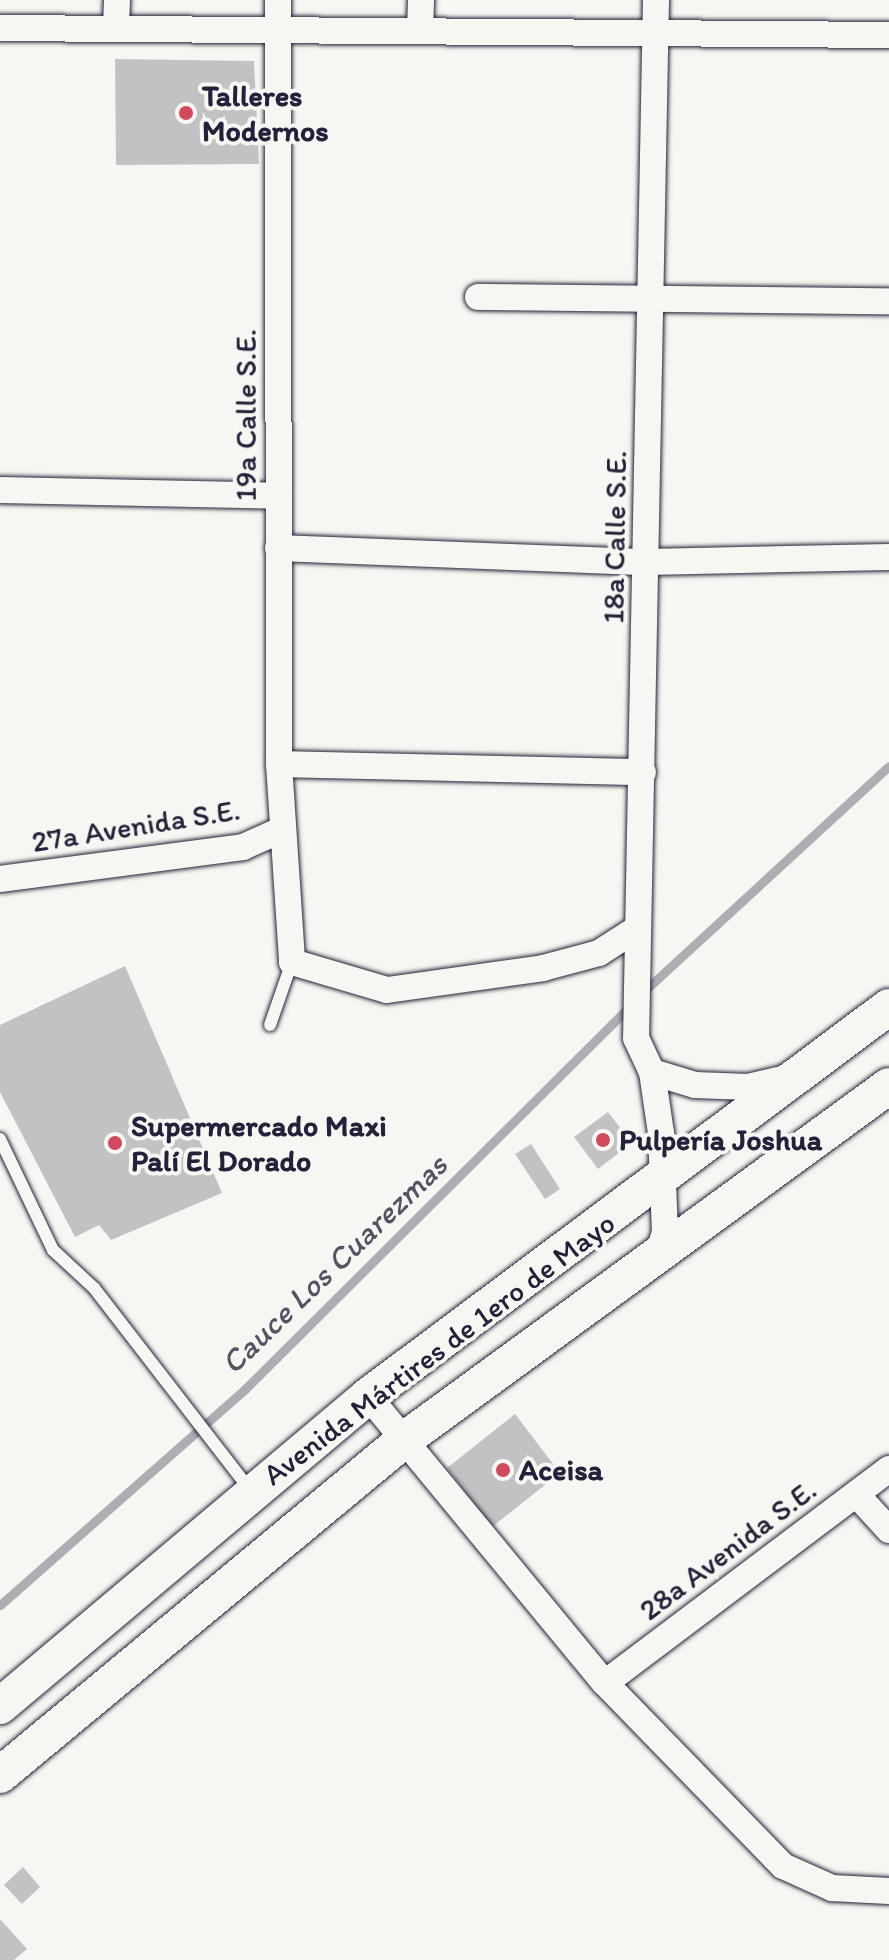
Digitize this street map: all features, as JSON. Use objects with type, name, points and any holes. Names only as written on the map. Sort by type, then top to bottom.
[{"type":"main road","name":"Avenida Mártires de 1ero de Mayo","points":[[0,1706],[100,1616],[241,1479],[368,1396],[889,1007]]},
{"type":"main road","name":"Avenida Mártires de 1ero de Mayo","points":[[0,1775],[136,1657],[404,1440],[889,1086]]},
{"type":"main road","points":[[100,1616],[136,1657]]},
{"type":"street","points":[[116,28],[117,0]]},
{"type":"street","name":"19a Calle S.E.","points":[[278,0],[279,764],[292,962]]},
{"type":"street","points":[[420,30],[421,0]]},
{"type":"street","name":"18a Calle S.E.","points":[[656,0],[636,1027],[652,1072],[663,1177],[665,1232],[657,1258]]},
{"type":"street","points":[[0,28],[889,35]]},
{"type":"street","points":[[478,297],[889,301]]},
{"type":"street","points":[[0,490],[278,496]]},
{"type":"street","points":[[278,548],[647,562],[889,557]]},
{"type":"street","points":[[279,764],[643,772]]},
{"type":"street","name":"27a Avenida S.E.","points":[[0,879],[243,847],[281,830]]},
{"type":"street","points":[[292,962],[387,990],[543,968],[637,939]]},
{"type":"street","points":[[652,1072],[695,1085],[748,1087],[798,1075]]},
{"type":"street","points":[[368,1396],[605,1683],[783,1866],[832,1888],[889,1891]]},
{"type":"street","name":"28a Avenida S.E.","points":[[605,1683],[889,1469]]},
{"type":"street","points":[[856,1494],[889,1530]]},
{"type":"lane","points":[[270,1025],[292,962]]},
{"type":"lane","points":[[0,1139],[53,1250],[94,1288],[241,1479]]},
{"type":"building","name":"Talleres Modernos","points":[[115,59],[254,61],[259,164],[116,165]]},
{"type":"building","name":"Supermercado Maxi Palí El Dorado","points":[[125,966],[222,1193],[111,1240],[99,1225],[75,1237],[0,1092],[0,1025]]},
{"type":"building","name":"Pulpería Joshua","points":[[608,1112],[632,1143],[598,1169],[574,1137]]},
{"type":"building","points":[[531,1144],[560,1189],[545,1199],[515,1154]]},
{"type":"building","name":"Aceisa","points":[[515,1414],[560,1473],[492,1527],[447,1468]]},
{"type":"building","points":[[23,1867],[40,1887],[22,1904],[4,1885]]},
{"type":"building","points":[[0,1919],[27,1949],[14,1960],[0,1960]]},
{"type":"waterway","points":[[642,993],[889,766]]},
{"type":"waterway","name":"Cauce Los Cuarezmas","points":[[0,1605],[245,1389],[632,1004]]},
{"type":"place","name":"Talleres Modernos","points":[[186,113]]},
{"type":"place","name":"Pulpería Joshua","points":[[603,1140]]},
{"type":"place","name":"Supermercado Maxi Palí El Dorado","points":[[115,1143]]},
{"type":"place","name":"Aceisa","points":[[503,1470]]}]
